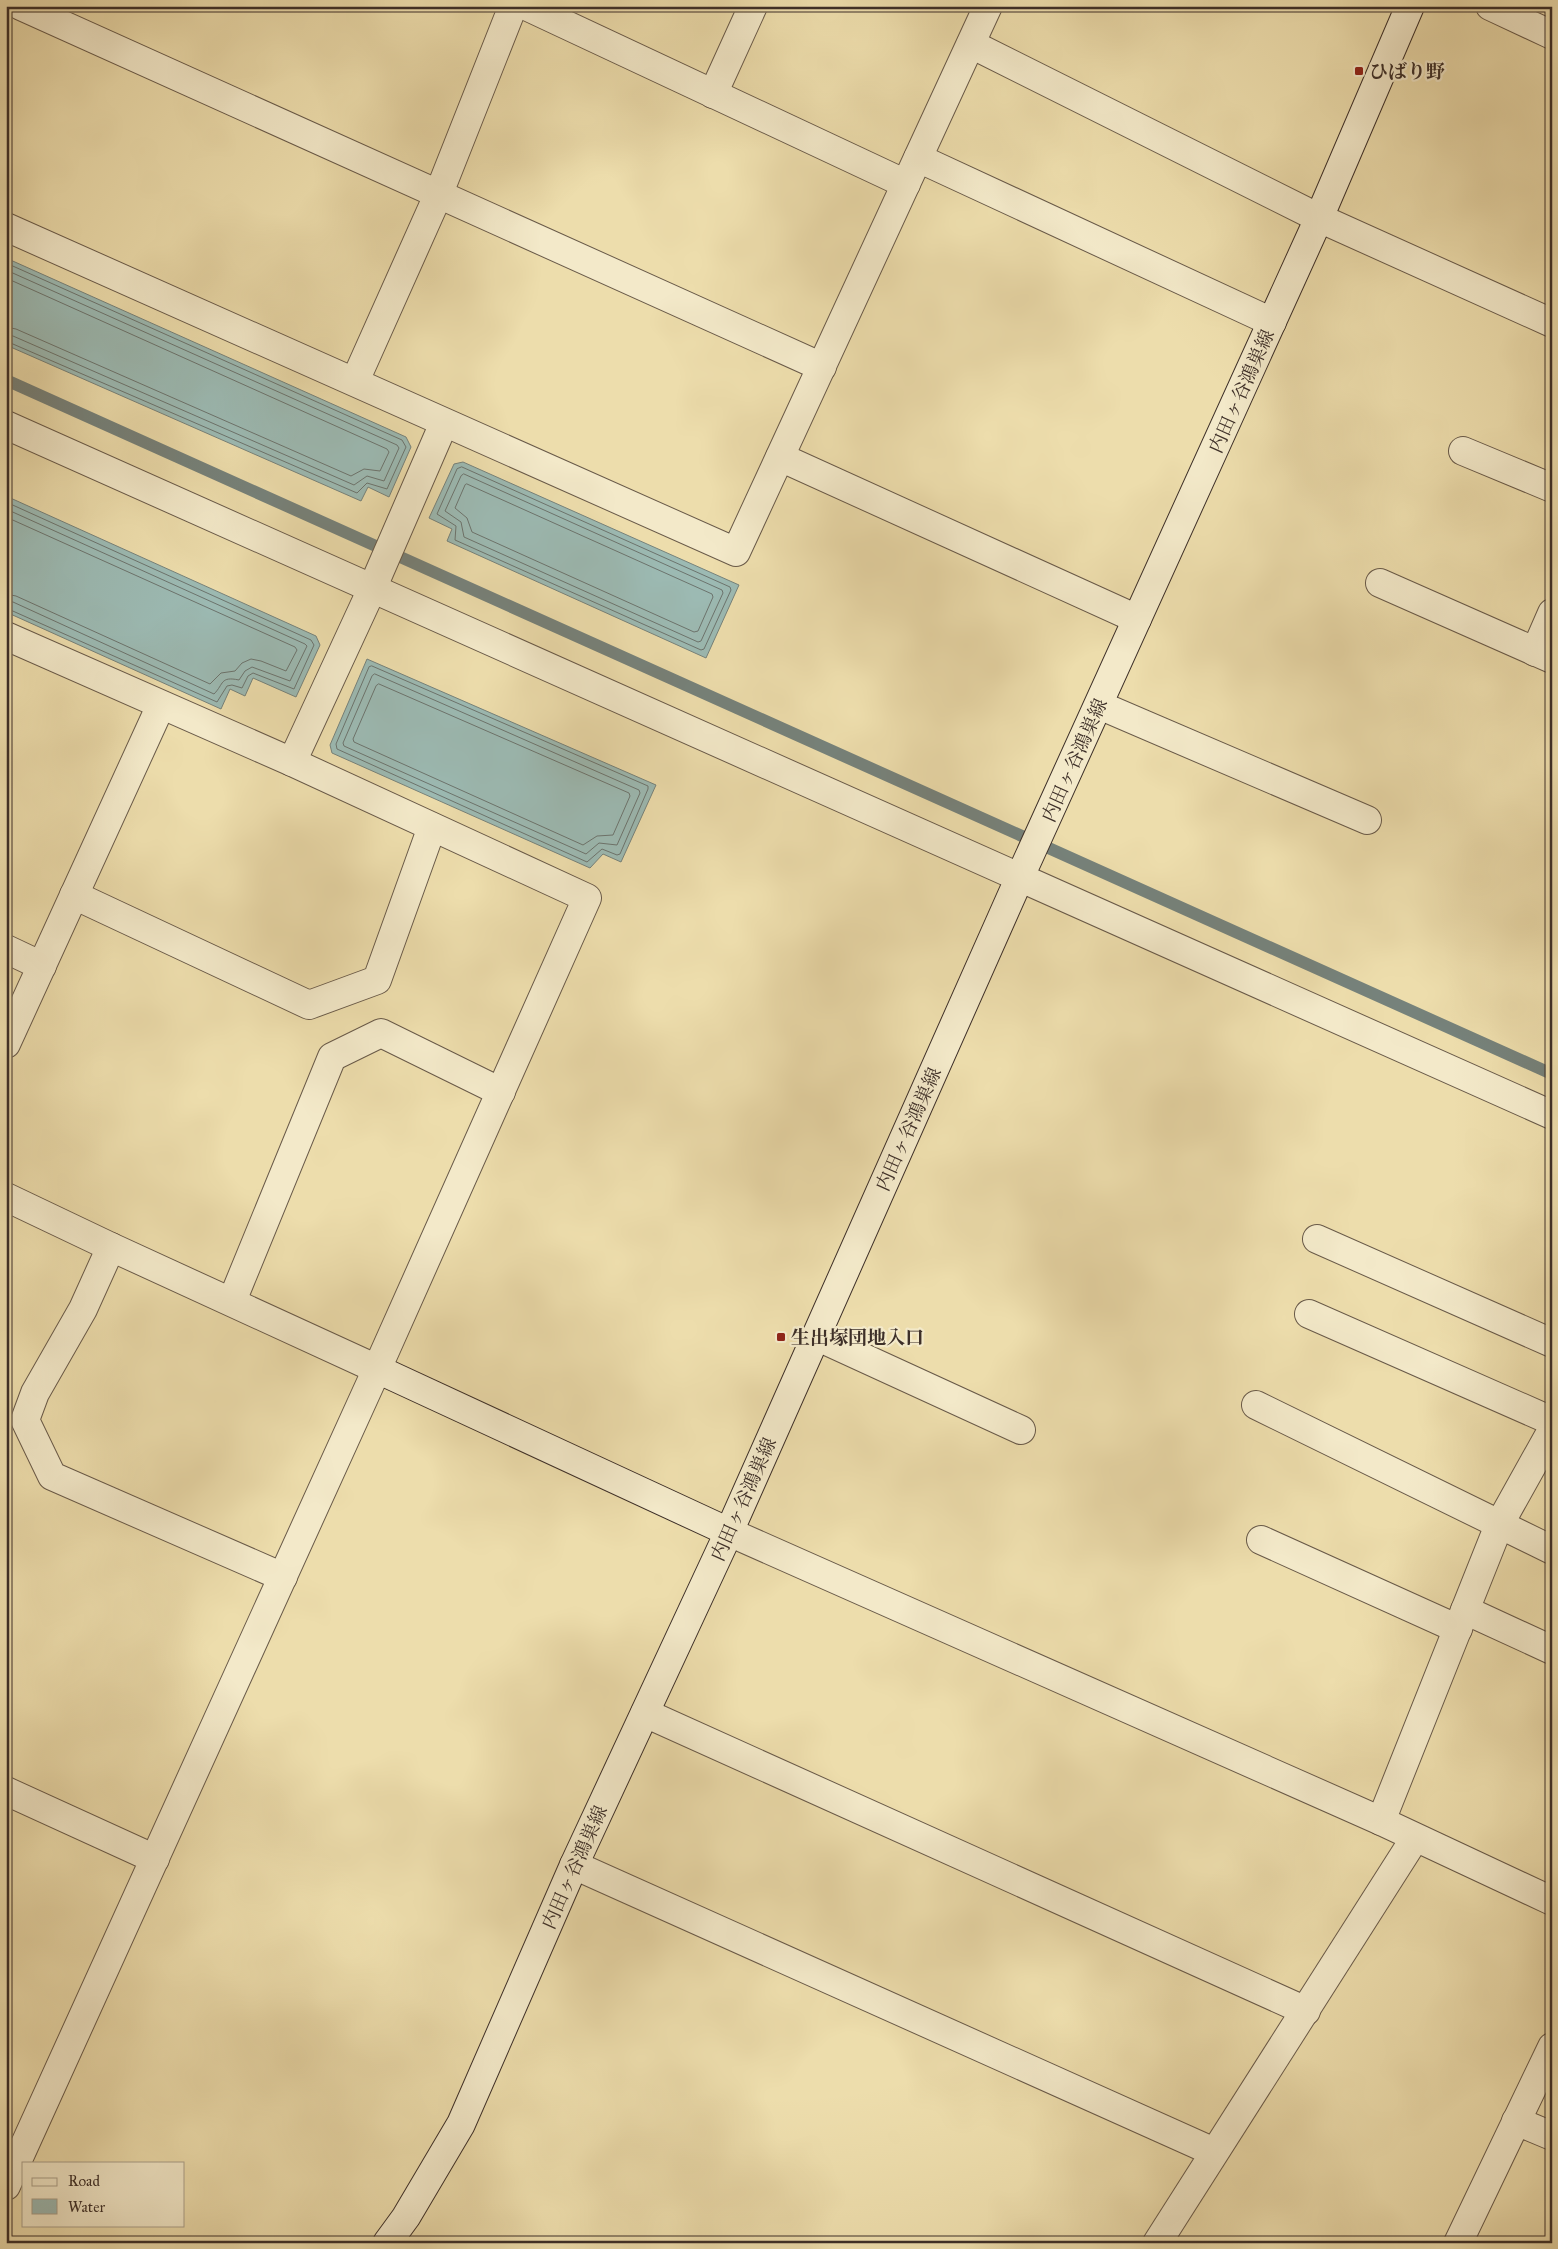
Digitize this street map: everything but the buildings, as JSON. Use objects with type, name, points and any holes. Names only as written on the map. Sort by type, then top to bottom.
[{"type":"street","points":[[21,6],[822,367]]},
{"type":"street","points":[[355,381],[439,193],[513,6]]},
{"type":"street","points":[[526,6],[906,184]]},
{"type":"street","points":[[713,94],[753,6]]},
{"type":"street","points":[[6,227],[736,552],[988,6]]},
{"type":"street","name":"内田ヶ谷鴻巣線","points":[[387,2243],[406,2217],[461,2124],[574,1865],[729,1532],[1020,879],[1272,322],[1410,6]]},
{"type":"street","points":[[1490,6],[1552,35]]},
{"type":"street","points":[[970,44],[1318,218],[1552,323]]},
{"type":"street","points":[[918,158],[1272,322]]},
{"type":"street","points":[[292,762],[372,589],[444,423]]},
{"type":"street","points":[[6,425],[1552,1115]]},
{"type":"street","points":[[1463,451],[1552,488]]},
{"type":"street","points":[[780,458],[1137,619]]},
{"type":"street","points":[[1380,583],[1543,656],[1552,613]]},
{"type":"street","points":[[6,636],[292,762],[587,898],[377,1369],[6,2186]]},
{"type":"street","points":[[6,1044],[161,705]]},
{"type":"street","points":[[1099,705],[1368,820]]},
{"type":"street","points":[[74,895],[309,1005],[377,980],[432,827]]},
{"type":"street","points":[[6,949],[42,966]]},
{"type":"street","points":[[232,1301],[332,1057],[381,1033],[500,1092]]},
{"type":"street","points":[[6,1197],[729,1532],[1381,1820],[1415,1838],[1552,1901]]},
{"type":"street","points":[[1317,1239],[1552,1343]]},
{"type":"street","points":[[111,1247],[83,1309],[35,1393],[25,1420],[52,1476],[283,1577]]},
{"type":"street","points":[[1309,1314],[1552,1421]]},
{"type":"street","points":[[816,1336],[1021,1430]]},
{"type":"street","points":[[1256,1405],[1552,1550]]},
{"type":"street","points":[[1381,1820],[1499,1525],[1552,1430]]},
{"type":"street","points":[[1261,1540],[1461,1619],[1552,1650]]},
{"type":"street","points":[[645,1713],[1306,2012]]},
{"type":"street","points":[[6,1791],[155,1859]]},
{"type":"street","points":[[1162,2241],[1214,2152],[1306,2012],[1415,1838]]},
{"type":"street","points":[[574,1865],[1214,2152]]},
{"type":"street","points":[[1458,2243],[1552,2047]]},
{"type":"street","points":[[1516,2121],[1552,2136]]},
{"type":"water","points":[[6,258],[406,437],[411,447],[389,497],[368,487],[361,501],[6,345]]},
{"type":"water","points":[[463,462],[739,585],[706,658],[447,541],[452,529],[429,518],[454,464]]},
{"type":"water","points":[[6,496],[316,636],[320,645],[296,697],[253,678],[245,696],[230,689],[221,709],[6,612]]},
{"type":"water","points":[[367,659],[656,785],[621,862],[603,854],[590,868],[332,753],[330,745]]},
{"type":"waterway","points":[[6,380],[1552,1074]]},
{"type":"place","name":"ひばり野","points":[[1359,71]]},
{"type":"place","name":"生出塚団地入口","points":[[781,1337]]}]
